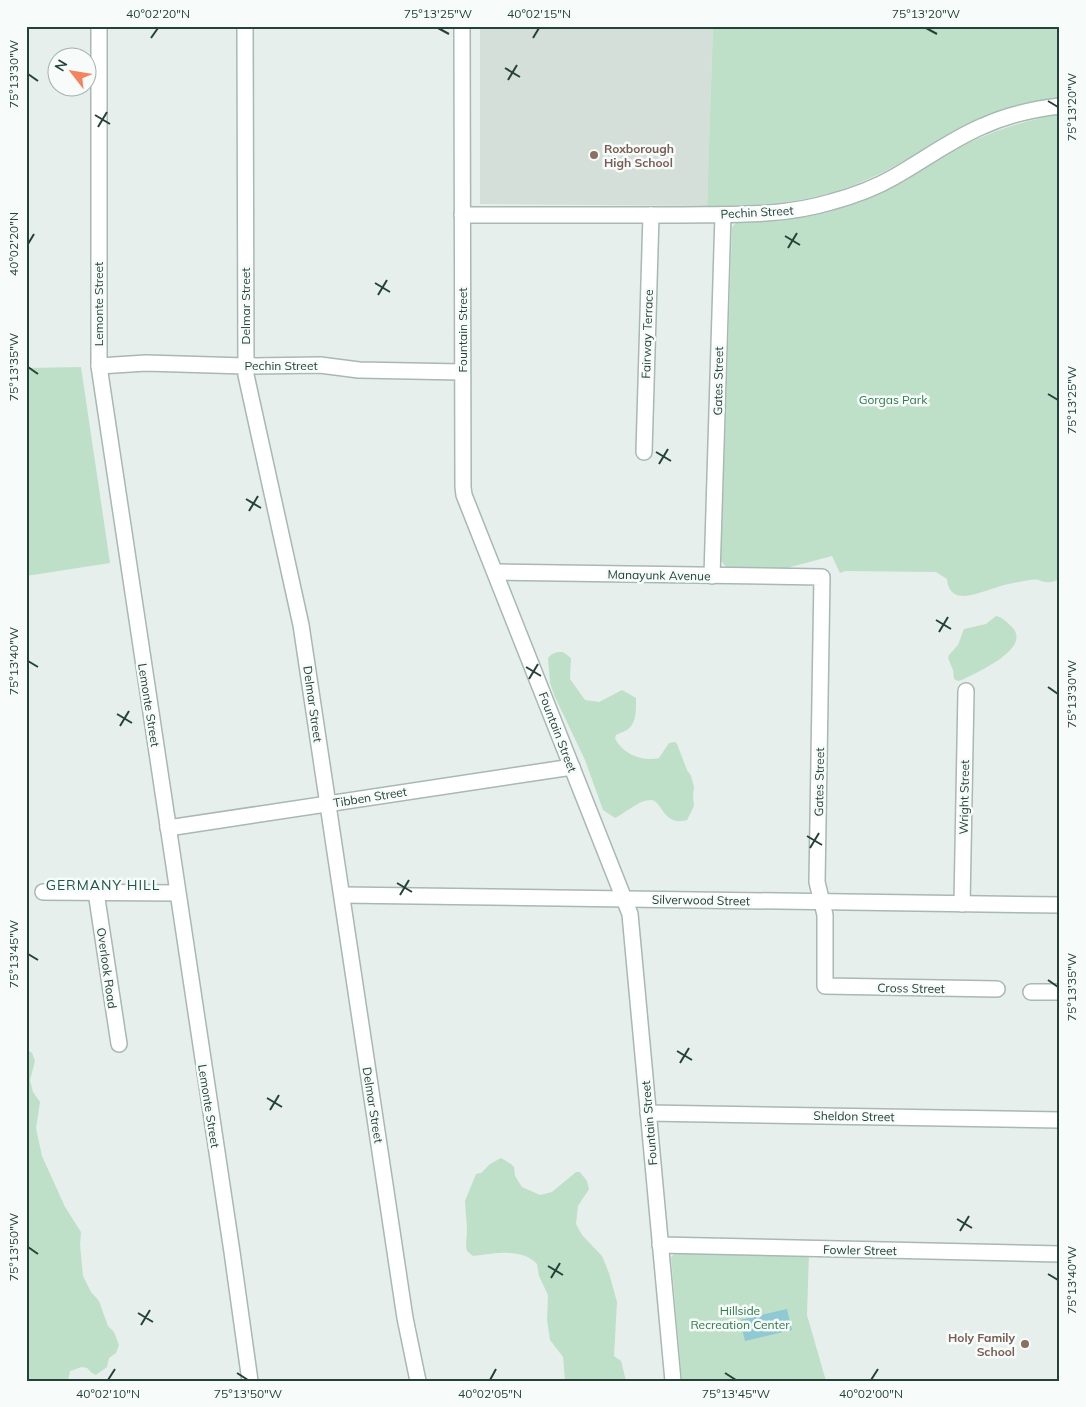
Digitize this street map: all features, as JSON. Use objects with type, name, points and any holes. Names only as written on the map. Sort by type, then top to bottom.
[{"type":"street","name":"Lemonte Street","points":[[99,26],[99,366],[250,1381]]},
{"type":"street","name":"Delmar Street","points":[[245,26],[244,366],[298,607],[405,1318],[418,1381]]},
{"type":"street","name":"Fountain Street","points":[[462,26],[464,495],[625,898],[631,919],[673,1381]]},
{"type":"street","name":"Pechin Street","points":[[462,215],[723,215],[771,214],[793,211],[847,198],[893,178],[943,147],[984,125],[1028,111],[1060,106]]},
{"type":"street","name":"Fairway Terrace","points":[[644,452],[650,215]]},
{"type":"street","name":"Gates Street","points":[[712,576],[723,215]]},
{"type":"street","name":"Pechin Street","points":[[99,366],[146,363],[244,366],[320,365],[359,370],[462,372]]},
{"type":"street","name":"Manayunk Avenue","points":[[496,572],[822,577]]},
{"type":"street","name":"Gates Street","points":[[822,577],[817,882],[825,915],[825,986]]},
{"type":"street","name":"Wright Street","points":[[962,904],[966,691]]},
{"type":"street","name":"Tibben Street","points":[[168,828],[572,767]]},
{"type":"street","points":[[43,892],[177,893]]},
{"type":"street","name":"Overlook Road","points":[[96,892],[119,1044]]},
{"type":"street","name":"Silverwood Street","points":[[342,896],[625,898],[1060,905]]},
{"type":"street","name":"Cross Street","points":[[825,986],[997,989]]},
{"type":"street","points":[[1031,992],[1060,992]]},
{"type":"street","name":"Sheldon Street","points":[[648,1113],[1060,1120]]},
{"type":"street","name":"Fowler Street","points":[[660,1245],[1060,1254]]},
{"type":"shaded area","name":"Roxborough High School","points":[[480,26],[713,26],[707,206],[480,204]]},
{"type":"green space","points":[[713,26],[1060,26],[1060,99],[971,123],[874,176],[828,194],[759,205],[707,206]]},
{"type":"green space","name":"Gorgas Park","points":[[1060,114],[1060,579],[1046,582],[1034,579],[1003,585],[974,595],[959,596],[949,588],[947,579],[936,572],[845,571],[840,573],[832,556],[787,568],[726,567],[721,561],[732,227],[736,223],[754,223],[808,216],[861,201],[909,177],[967,143],[1028,121]]},
{"type":"green space","points":[[81,367],[110,563],[26,576],[26,368]]},
{"type":"green space","points":[[996,616],[1012,627],[1016,635],[1015,644],[1009,652],[989,666],[962,680],[954,679],[953,670],[948,658],[958,645],[964,629],[986,624]]},
{"type":"green space","points":[[558,652],[563,652],[571,658],[570,679],[585,700],[599,702],[622,690],[636,698],[633,724],[627,730],[616,735],[615,738],[618,744],[628,752],[640,758],[653,759],[659,758],[669,743],[675,742],[677,744],[694,787],[694,806],[687,820],[673,820],[664,813],[655,801],[651,800],[637,804],[615,818],[603,810],[585,760],[550,683],[548,658]]},
{"type":"green space","points":[[26,1049],[32,1053],[35,1061],[30,1080],[33,1092],[40,1102],[36,1128],[42,1156],[65,1207],[81,1232],[80,1245],[83,1276],[91,1292],[99,1301],[108,1326],[114,1332],[119,1345],[116,1353],[109,1358],[107,1367],[96,1375],[87,1368],[82,1367],[70,1371],[68,1381],[26,1381]]},
{"type":"green space","points":[[501,1158],[514,1167],[515,1176],[522,1187],[540,1195],[552,1192],[576,1172],[580,1172],[587,1181],[589,1189],[578,1206],[576,1224],[582,1235],[602,1256],[609,1273],[617,1302],[614,1356],[621,1361],[626,1381],[565,1381],[563,1357],[550,1340],[547,1320],[548,1295],[539,1276],[537,1264],[523,1255],[515,1253],[473,1256],[467,1251],[465,1201],[476,1174],[481,1173],[490,1164]]},
{"type":"green space","name":"Hillside Recreation Center","points":[[677,1251],[809,1254],[807,1315],[826,1381],[682,1381],[671,1257]]},
{"type":"water","points":[[787,1309],[792,1330],[745,1341],[740,1320]]},
{"type":"place","name":"Roxborough High School","points":[[594,155]]},
{"type":"place","name":"Holy Family School","points":[[1025,1344]]},
{"type":"district","name":"GERMANY HILL","points":[[103,885]]}]
